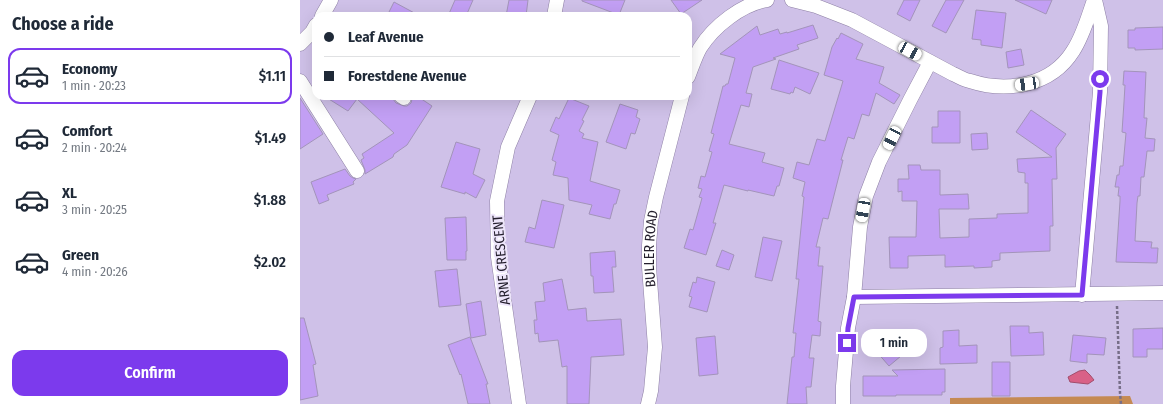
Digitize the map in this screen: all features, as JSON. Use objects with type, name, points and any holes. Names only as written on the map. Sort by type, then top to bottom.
[{"type":"street","points":[[324,12],[331,0]]},
{"type":"street","points":[[555,12],[557,0]]},
{"type":"street","points":[[692,66],[701,47],[715,30],[727,19],[744,8],[760,1],[767,0]]},
{"type":"street","points":[[792,0],[816,6],[852,20],[968,81],[986,85],[1009,87],[1033,82],[1058,70],[1074,50],[1094,0]]},
{"type":"street","points":[[1082,295],[1100,92],[1101,26],[1094,0]]},
{"type":"street","points":[[300,44],[312,34]]},
{"type":"street","points":[[843,404],[848,328],[854,297],[860,228],[866,196],[879,162],[930,62]]},
{"type":"street","points":[[300,81],[312,100]]},
{"type":"street","points":[[312,100],[357,171]]},
{"type":"street","name":"ARNE CRESCENT","points":[[519,404],[498,257],[497,201],[508,147],[528,100]]},
{"type":"street","name":"BULLER ROAD","points":[[648,404],[652,391],[655,347],[649,267],[649,245],[656,197],[681,100]]},
{"type":"street","points":[[854,297],[1163,293]]},
{"type":"path","points":[[1117,307],[1121,404]]},
{"type":"shaded area","points":[[1085,370],[1094,380],[1088,384],[1070,382],[1068,377],[1079,371]]},
{"type":"shaded area","points":[[1130,396],[1133,404],[950,404],[950,398]]},
{"type":"building","points":[[455,0],[473,0],[468,12],[450,12]]},
{"type":"building","points":[[509,0],[528,0],[526,12],[507,12]]},
{"type":"building","points":[[625,0],[620,12],[611,12],[582,1]]},
{"type":"building","points":[[671,0],[702,0],[684,12],[680,12]]},
{"type":"building","points":[[904,0],[920,0],[910,21],[897,14]]},
{"type":"building","points":[[946,0],[964,0],[946,33],[932,26]]},
{"type":"building","points":[[1015,0],[1052,0],[1046,14]]},
{"type":"building","points":[[394,2],[413,12],[389,12]]},
{"type":"building","points":[[976,10],[1006,13],[1002,48],[981,45],[981,40],[972,39]]},
{"type":"building","points":[[813,25],[818,38],[797,45],[799,49],[753,67],[746,93],[752,94],[749,107],[741,105],[729,144],[765,153],[762,162],[784,168],[779,186],[777,186],[774,196],[724,185],[713,223],[716,223],[706,255],[684,248],[690,229],[693,230],[702,198],[699,197],[702,189],[698,188],[701,176],[705,177],[712,152],[709,151],[714,134],[711,133],[723,86],[728,84],[735,58],[720,54],[757,26],[760,35],[778,29],[780,34],[787,33]]},
{"type":"building","points":[[1163,27],[1163,49],[1135,50],[1135,48],[1128,48],[1128,30],[1135,30],[1135,28]]},
{"type":"building","points":[[841,33],[863,44],[856,59],[884,67],[879,83],[900,95],[894,104],[876,93],[869,116],[862,114],[854,139],[848,137],[841,160],[843,160],[828,219],[823,218],[816,247],[820,247],[818,266],[823,266],[818,321],[821,322],[820,336],[812,335],[809,358],[814,358],[811,387],[806,387],[807,404],[787,404],[796,333],[793,333],[799,279],[796,279],[804,197],[802,196],[805,182],[793,178],[797,162],[809,165],[817,139],[825,141],[843,81],[824,75],[832,47]]},
{"type":"building","points":[[1021,49],[1024,65],[1008,68],[1006,52]]},
{"type":"building","points":[[779,60],[819,73],[810,94],[795,87],[793,93],[791,92],[790,94],[771,89]]},
{"type":"building","points":[[1124,71],[1146,72],[1144,118],[1147,118],[1145,138],[1155,139],[1154,151],[1147,151],[1144,177],[1141,177],[1140,196],[1138,196],[1137,203],[1135,241],[1152,242],[1151,248],[1158,248],[1157,263],[1116,262],[1120,196],[1118,196],[1119,187],[1115,187],[1120,166],[1123,166],[1126,133],[1122,132],[1125,85],[1123,85]]},
{"type":"building","points":[[300,98],[323,134],[300,149]]},
{"type":"building","points":[[330,100],[356,100],[348,111]]},
{"type":"building","points":[[358,100],[394,100],[396,103],[407,106],[411,103],[412,100],[423,100],[432,106],[407,145],[394,154],[393,157],[365,174],[361,160],[364,158],[362,154],[394,133]]},
{"type":"building","points":[[568,100],[574,100],[589,106],[582,120],[584,121],[579,131],[584,134],[582,138],[598,142],[590,181],[620,190],[610,219],[589,214],[592,205],[569,200],[568,178],[553,175],[556,162],[552,160],[559,135],[550,131],[556,117],[559,119]]},
{"type":"building","points":[[620,104],[638,110],[636,117],[640,119],[635,134],[631,133],[626,149],[606,142]]},
{"type":"building","points":[[1031,110],[1066,134],[1056,148],[1057,179],[1052,179],[1053,226],[1050,226],[1050,251],[1000,253],[1000,260],[992,261],[992,267],[974,268],[974,266],[945,267],[945,255],[908,256],[908,268],[890,268],[889,237],[916,237],[917,201],[902,201],[902,191],[898,192],[898,179],[909,179],[908,165],[920,165],[921,170],[940,170],[940,195],[968,194],[969,209],[939,209],[940,238],[969,237],[969,219],[997,218],[997,214],[1028,213],[1028,183],[1025,183],[1025,173],[1018,172],[1017,159],[1052,157],[1016,132]]},
{"type":"building","points":[[938,111],[960,111],[960,143],[932,143],[932,127],[938,127]]},
{"type":"building","points":[[987,133],[988,149],[972,150],[971,134]]},
{"type":"building","points":[[456,142],[480,149],[473,174],[485,180],[476,198],[465,192],[465,194],[441,187]]},
{"type":"building","points":[[345,169],[350,176],[356,179],[353,182],[354,184],[327,195],[329,200],[319,204],[311,182]]},
{"type":"building","points":[[542,200],[564,205],[554,248],[525,242],[529,227],[535,229]]},
{"type":"building","points":[[466,217],[466,260],[447,260],[445,218]]},
{"type":"building","points":[[763,237],[782,241],[772,281],[755,277]]},
{"type":"building","points":[[722,250],[734,255],[729,270],[716,266]]},
{"type":"building","points":[[615,251],[616,267],[612,267],[614,292],[594,293],[593,276],[591,276],[590,253]]},
{"type":"building","points":[[457,269],[461,305],[439,307],[435,271]]},
{"type":"building","points":[[697,277],[715,282],[707,312],[689,307],[692,297],[689,296],[693,282],[696,283]]},
{"type":"building","points":[[562,279],[568,310],[586,308],[587,321],[621,319],[624,355],[591,357],[589,404],[567,404],[567,366],[562,367],[558,340],[539,342],[538,333],[535,334],[534,320],[537,320],[535,302],[545,301],[543,283]]},
{"type":"building","points":[[481,301],[486,335],[471,338],[466,304]]},
{"type":"building","points":[[300,318],[304,318],[316,364],[313,365],[318,396],[300,400]]},
{"type":"building","points":[[1010,326],[1029,326],[1029,333],[1043,332],[1044,355],[1011,356]]},
{"type":"building","points":[[1163,328],[1163,349],[1147,349],[1147,357],[1133,357],[1133,329]]},
{"type":"building","points":[[899,330],[913,346],[889,366],[876,351],[883,345],[880,341],[889,333],[891,337]]},
{"type":"building","points":[[959,330],[959,346],[977,345],[977,363],[940,364],[940,348],[943,347],[943,331]]},
{"type":"building","points":[[1073,335],[1106,338],[1104,355],[1087,354],[1087,363],[1070,361]]},
{"type":"building","points":[[715,336],[718,374],[699,376],[696,338]]},
{"type":"building","points":[[470,337],[488,384],[486,384],[490,404],[468,404],[461,374],[460,375],[448,345]]},
{"type":"building","points":[[992,362],[1010,362],[1010,396],[992,396]]},
{"type":"building","points":[[945,369],[945,392],[942,392],[942,395],[863,396],[863,376],[898,376],[892,370]]},
{"type":"route","points":[[847,343],[848,328],[854,297],[1082,295],[1100,79]]}]
